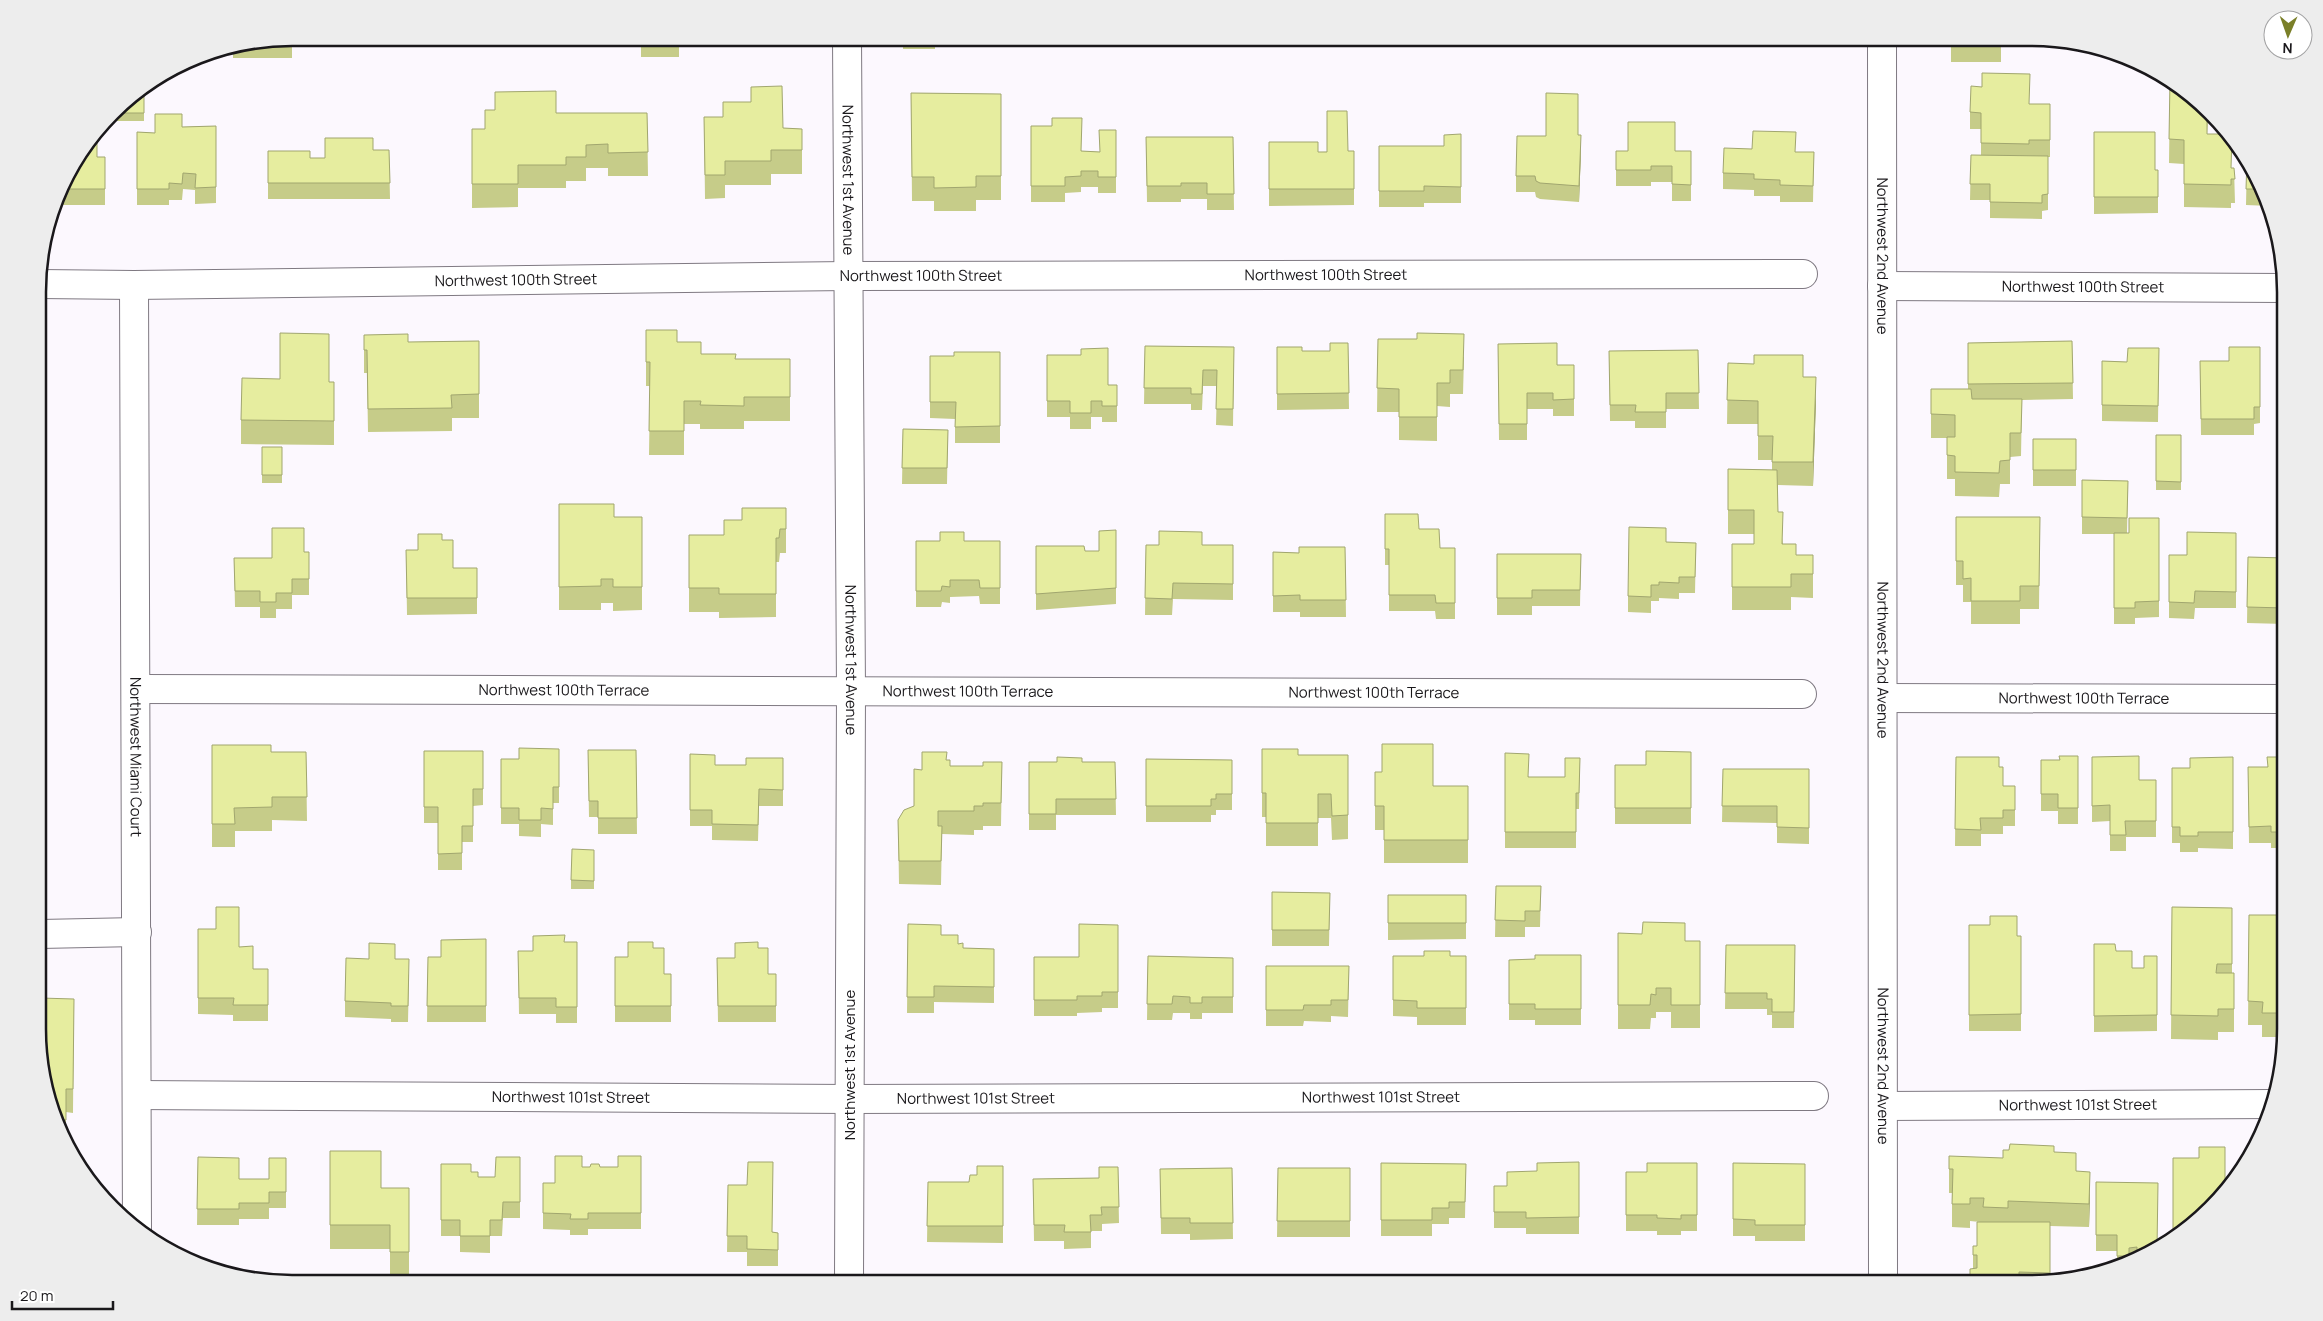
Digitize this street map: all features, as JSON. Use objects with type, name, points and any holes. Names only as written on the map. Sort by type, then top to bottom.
[{"type":"street","name":"Northwest 1st Avenue","points":[[847,46],[851,690],[849,1275]]},
{"type":"street","name":"Northwest 2nd Avenue","points":[[1882,46],[1883,1275]]},
{"type":"street","name":"Northwest 100th Street","points":[[46,284],[134,285],[847,276],[1803,274]]},
{"type":"street","name":"Northwest Miami Court","points":[[134,285],[138,1221]]},
{"type":"street","name":"Northwest 100th Street","points":[[1882,286],[2277,288]]},
{"type":"street","name":"Northwest 100th Terrace","points":[[136,689],[1802,694]]},
{"type":"street","name":"Northwest 100th Terrace","points":[[1883,698],[2277,699]]},
{"type":"street","points":[[46,934],[137,932]]},
{"type":"street","name":"Northwest 101st Street","points":[[137,1095],[850,1099],[1814,1096]]},
{"type":"street","name":"Northwest 101st Street","points":[[1883,1106],[2265,1104]]},
{"type":"building","points":[[1982,73],[2030,74],[2029,104],[2050,104],[2050,140],[2029,140],[2029,144],[1981,143],[1981,113],[1970,112],[1971,86],[1982,87]]},
{"type":"building","points":[[782,86],[783,128],[802,129],[802,150],[771,150],[771,161],[725,161],[725,175],[705,175],[704,117],[723,117],[723,102],[751,102],[751,87]]},
{"type":"building","points":[[2170,89],[2207,120],[2207,134],[2219,134],[2232,150],[2231,168],[2234,168],[2235,179],[2231,179],[2231,185],[2184,184],[2184,140],[2169,139]]},
{"type":"building","points":[[556,91],[556,113],[647,113],[648,152],[608,153],[608,144],[586,145],[586,157],[566,157],[566,165],[518,165],[518,184],[472,184],[472,129],[485,129],[485,110],[495,110],[495,92]]},
{"type":"building","points":[[911,93],[1001,94],[1001,176],[976,176],[976,187],[934,188],[934,177],[912,177]]},
{"type":"building","points":[[1546,93],[1578,94],[1578,135],[1581,135],[1579,186],[1540,183],[1536,181],[1535,176],[1516,176],[1517,136],[1546,136]]},
{"type":"building","points":[[144,96],[144,113],[123,113]]},
{"type":"building","points":[[1327,111],[1347,111],[1348,151],[1354,151],[1354,189],[1269,189],[1269,142],[1318,142],[1318,152],[1327,152]]},
{"type":"building","points":[[155,114],[182,114],[182,127],[216,126],[216,187],[195,188],[196,174],[183,173],[182,184],[169,183],[169,189],[137,189],[137,132],[155,133]]},
{"type":"building","points":[[1052,118],[1082,118],[1081,151],[1100,152],[1099,130],[1116,130],[1116,177],[1098,177],[1098,171],[1081,171],[1081,176],[1065,177],[1065,186],[1031,186],[1031,126],[1052,126]]},
{"type":"building","points":[[1628,122],[1675,122],[1675,151],[1691,151],[1691,185],[1672,184],[1672,166],[1651,166],[1651,170],[1616,170],[1616,151],[1628,151]]},
{"type":"building","points":[[1753,131],[1796,132],[1795,152],[1814,152],[1813,186],[1780,185],[1780,180],[1754,179],[1754,174],[1723,173],[1724,148],[1752,149]]},
{"type":"building","points":[[2094,132],[2155,132],[2155,170],[2158,170],[2158,197],[2094,197]]},
{"type":"building","points":[[1461,134],[1461,187],[1424,186],[1424,191],[1379,191],[1379,146],[1444,146],[1444,135]]},
{"type":"building","points":[[1146,137],[1233,137],[1234,194],[1207,194],[1207,183],[1181,183],[1181,186],[1147,186]]},
{"type":"building","points":[[325,138],[373,138],[373,150],[389,150],[390,183],[268,183],[268,151],[310,151],[310,158],[325,158]]},
{"type":"building","points":[[97,142],[97,157],[105,157],[105,189],[69,189],[79,169]]},
{"type":"building","points":[[1971,155],[2048,156],[2048,194],[2042,195],[2042,203],[1990,202],[1990,184],[1970,184]]},
{"type":"building","points":[[2246,174],[2254,189],[2246,189]]},
{"type":"building","points":[[646,330],[677,330],[677,342],[701,342],[701,354],[736,354],[735,359],[790,359],[790,397],[744,397],[744,406],[700,405],[701,401],[684,401],[684,431],[649,431],[650,362],[646,362]]},
{"type":"building","points":[[280,333],[329,334],[329,382],[334,382],[334,421],[241,420],[242,378],[280,379]]},
{"type":"building","points":[[1417,333],[1464,334],[1463,370],[1450,370],[1450,383],[1437,383],[1437,417],[1399,417],[1399,389],[1377,388],[1378,339],[1417,339]]},
{"type":"building","points":[[408,334],[408,342],[479,341],[479,394],[451,395],[452,408],[368,409],[367,350],[364,350],[364,335]]},
{"type":"building","points":[[2072,341],[2073,383],[1968,384],[1968,343]]},
{"type":"building","points":[[1330,343],[1348,343],[1349,393],[1277,394],[1277,347],[1302,347],[1302,351],[1330,351]]},
{"type":"building","points":[[1557,343],[1557,365],[1574,365],[1574,399],[1553,400],[1553,393],[1527,393],[1527,424],[1499,424],[1498,344]]},
{"type":"building","points":[[1145,346],[1234,347],[1233,409],[1216,409],[1217,370],[1203,370],[1202,394],[1191,394],[1191,388],[1144,388]]},
{"type":"building","points":[[2229,347],[2260,347],[2260,407],[2254,407],[2254,419],[2201,419],[2200,361],[2229,361]]},
{"type":"building","points":[[1108,348],[1108,385],[1117,385],[1117,406],[1102,406],[1102,401],[1091,401],[1091,413],[1070,413],[1070,401],[1047,401],[1047,355],[1081,355],[1081,349]]},
{"type":"building","points":[[2128,348],[2159,348],[2158,406],[2102,405],[2102,361],[2127,362]]},
{"type":"building","points":[[1698,350],[1699,393],[1666,393],[1666,412],[1635,412],[1636,405],[1610,405],[1609,351]]},
{"type":"building","points":[[954,352],[1000,352],[1000,426],[955,427],[956,402],[930,402],[930,356],[954,356]]},
{"type":"building","points":[[1754,355],[1803,355],[1803,377],[1816,377],[1813,462],[1772,462],[1773,436],[1758,436],[1758,401],[1727,400],[1728,363],[1754,364]]},
{"type":"building","points":[[1931,389],[1971,389],[1972,399],[2022,399],[2021,433],[2010,433],[2010,460],[2000,461],[1999,473],[1955,472],[1955,456],[1947,455],[1947,437],[1955,437],[1955,415],[1931,414]]},
{"type":"building","points":[[903,429],[948,430],[947,468],[902,468]]},
{"type":"building","points":[[2156,435],[2181,435],[2181,482],[2156,481]]},
{"type":"building","points":[[2033,439],[2076,439],[2076,470],[2033,470]]},
{"type":"building","points":[[262,447],[282,447],[282,475],[262,475]]},
{"type":"building","points":[[1728,469],[1777,470],[1778,512],[1783,512],[1782,544],[1796,544],[1796,555],[1813,555],[1813,574],[1791,574],[1791,587],[1732,587],[1732,544],[1754,544],[1754,510],[1728,510]]},
{"type":"building","points":[[2082,480],[2128,481],[2127,518],[2082,517]]},
{"type":"building","points":[[559,504],[614,504],[614,517],[642,517],[642,587],[613,587],[613,579],[601,579],[601,586],[559,587]]},
{"type":"building","points":[[742,508],[786,508],[786,529],[780,529],[779,538],[776,538],[776,594],[719,594],[719,588],[689,588],[689,535],[724,535],[724,520],[742,520]]},
{"type":"building","points":[[1385,514],[1418,514],[1419,529],[1439,529],[1440,548],[1455,548],[1455,603],[1436,603],[1435,595],[1389,595],[1389,549],[1385,549]]},
{"type":"building","points":[[1956,517],[2040,517],[2039,586],[2020,586],[2020,601],[1971,601],[1971,578],[1963,579],[1963,561],[1956,561]]},
{"type":"building","points":[[2129,518],[2159,518],[2159,601],[2135,602],[2135,608],[2114,608],[2114,533],[2129,533]]},
{"type":"building","points":[[1629,527],[1666,528],[1666,542],[1696,543],[1695,577],[1679,577],[1679,583],[1659,582],[1659,585],[1651,585],[1651,597],[1628,596]]},
{"type":"building","points":[[272,528],[304,528],[304,552],[309,552],[309,579],[292,579],[292,593],[276,593],[276,602],[260,602],[260,591],[235,591],[234,558],[272,558]]},
{"type":"building","points":[[1116,530],[1116,588],[1036,594],[1036,546],[1084,546],[1085,551],[1099,551],[1099,531]]},
{"type":"building","points":[[1159,531],[1202,532],[1202,545],[1233,545],[1233,584],[1173,583],[1172,599],[1145,598],[1146,545],[1159,545]]},
{"type":"building","points":[[940,532],[964,532],[964,541],[1000,541],[1000,588],[980,588],[979,580],[950,580],[950,587],[942,586],[941,591],[916,591],[916,541],[940,541]]},
{"type":"building","points":[[2187,532],[2236,533],[2236,592],[2195,591],[2194,603],[2169,602],[2169,555],[2187,555]]},
{"type":"building","points":[[418,534],[442,534],[442,540],[453,540],[453,568],[477,568],[477,598],[407,598],[406,550],[418,550]]},
{"type":"building","points":[[1299,547],[1345,547],[1346,600],[1300,600],[1300,595],[1273,596],[1273,552],[1299,553]]},
{"type":"building","points":[[1497,554],[1581,554],[1580,590],[1532,590],[1532,598],[1497,598]]},
{"type":"building","points":[[2248,557],[2277,558],[2277,608],[2247,607]]},
{"type":"building","points":[[1382,744],[1433,744],[1433,786],[1468,786],[1468,840],[1384,840],[1384,806],[1375,806],[1375,772],[1382,772]]},
{"type":"building","points":[[212,745],[271,745],[271,752],[306,752],[307,797],[272,797],[272,807],[234,808],[235,824],[212,824]]},
{"type":"building","points":[[519,748],[559,749],[559,787],[553,787],[553,809],[541,808],[541,820],[519,820],[519,808],[501,808],[501,759],[519,759]]},
{"type":"building","points":[[1262,749],[1298,749],[1298,755],[1348,755],[1348,815],[1332,816],[1331,794],[1318,794],[1318,823],[1266,823],[1266,793],[1262,793]]},
{"type":"building","points":[[588,750],[636,750],[637,818],[598,818],[598,801],[589,801]]},
{"type":"building","points":[[424,751],[483,751],[483,789],[473,789],[473,826],[462,826],[462,853],[438,854],[438,807],[424,807]]},
{"type":"building","points":[[1646,751],[1691,752],[1691,808],[1615,808],[1615,765],[1646,765]]},
{"type":"building","points":[[922,752],[947,752],[946,760],[950,760],[950,766],[983,766],[983,762],[1002,762],[1001,803],[983,803],[983,806],[974,806],[974,811],[938,811],[938,826],[942,826],[941,861],[899,861],[898,820],[904,810],[914,806],[914,769],[922,770]]},
{"type":"building","points":[[1505,753],[1529,754],[1528,777],[1565,777],[1565,758],[1580,758],[1579,793],[1576,793],[1576,832],[1505,832]]},
{"type":"building","points":[[690,754],[715,755],[715,765],[746,765],[746,758],[783,758],[783,790],[759,789],[758,825],[712,824],[712,810],[690,810]]},
{"type":"building","points":[[2059,756],[2078,756],[2078,808],[2058,808],[2058,794],[2041,794],[2041,760],[2060,760]]},
{"type":"building","points":[[2139,756],[2139,780],[2156,780],[2156,821],[2125,821],[2126,835],[2110,835],[2110,805],[2092,806],[2092,757]]},
{"type":"building","points":[[1057,757],[1082,758],[1082,762],[1115,762],[1116,799],[1056,799],[1056,814],[1029,814],[1029,762],[1057,762]]},
{"type":"building","points":[[1956,757],[1999,757],[1999,767],[2003,767],[2003,786],[2015,786],[2015,810],[2003,810],[2003,818],[1980,818],[1981,830],[1955,829]]},
{"type":"building","points":[[2233,757],[2233,832],[2198,832],[2198,836],[2180,836],[2180,827],[2172,827],[2172,768],[2190,768],[2190,758]]},
{"type":"building","points":[[2267,757],[2277,757],[2277,832],[2271,832],[2271,826],[2249,827],[2248,767],[2268,767]]},
{"type":"building","points":[[1146,759],[1232,760],[1232,794],[1216,794],[1216,799],[1211,799],[1211,806],[1146,806]]},
{"type":"building","points":[[1723,769],[1809,769],[1809,828],[1777,827],[1777,806],[1722,806]]},
{"type":"building","points":[[572,849],[594,850],[594,881],[571,880]]},
{"type":"building","points":[[1496,886],[1541,886],[1540,911],[1525,911],[1525,921],[1495,920]]},
{"type":"building","points":[[1272,892],[1330,893],[1329,930],[1272,930]]},
{"type":"building","points":[[1388,895],[1466,895],[1466,923],[1388,923]]},
{"type":"building","points":[[216,907],[239,907],[239,947],[253,946],[253,969],[268,969],[268,1005],[233,1005],[234,998],[198,998],[198,929],[216,929]]},
{"type":"building","points":[[2172,907],[2232,908],[2232,964],[2217,964],[2216,973],[2234,973],[2234,1009],[2218,1009],[2218,1016],[2171,1015]]},
{"type":"building","points":[[2249,915],[2277,915],[2277,1013],[2262,1013],[2263,1002],[2248,1001]]},
{"type":"building","points":[[1990,916],[2017,916],[2017,936],[2021,936],[2021,1014],[1969,1015],[1969,925],[1990,925]]},
{"type":"building","points":[[1643,922],[1685,923],[1685,941],[1700,941],[1700,1005],[1671,1005],[1671,988],[1656,988],[1656,995],[1651,994],[1650,1005],[1618,1005],[1618,933],[1642,934]]},
{"type":"building","points":[[908,924],[941,925],[941,935],[958,935],[958,944],[963,943],[963,948],[994,949],[994,987],[934,986],[934,997],[907,997]]},
{"type":"building","points":[[1079,924],[1118,925],[1118,992],[1102,992],[1102,996],[1077,996],[1077,1000],[1034,1000],[1034,957],[1079,957]]},
{"type":"building","points":[[565,935],[564,942],[577,942],[577,1007],[556,1007],[556,998],[519,998],[518,951],[533,951],[533,936]]},
{"type":"building","points":[[486,939],[486,1006],[427,1006],[428,957],[441,957],[441,940]]},
{"type":"building","points":[[628,942],[653,942],[653,948],[664,948],[664,974],[671,974],[671,1006],[615,1006],[615,957],[628,957]]},
{"type":"building","points":[[758,942],[758,948],[768,948],[768,974],[776,974],[776,1006],[718,1006],[717,958],[735,958],[735,943]]},
{"type":"building","points":[[369,943],[395,944],[395,959],[409,959],[408,1006],[391,1006],[391,1003],[345,1001],[346,958],[369,959]]},
{"type":"building","points":[[2094,944],[2115,944],[2116,951],[2132,951],[2132,968],[2144,968],[2144,956],[2157,956],[2157,1015],[2094,1016]]},
{"type":"building","points":[[1726,945],[1795,945],[1794,1012],[1772,1012],[1772,999],[1767,999],[1767,993],[1725,993]]},
{"type":"building","points":[[1424,951],[1450,951],[1450,956],[1466,956],[1466,1008],[1417,1008],[1417,1001],[1393,1000],[1393,956],[1424,956]]},
{"type":"building","points":[[1535,955],[1581,955],[1581,1009],[1535,1009],[1535,1004],[1509,1004],[1509,960],[1535,959]]},
{"type":"building","points":[[1148,956],[1233,958],[1233,997],[1202,997],[1202,1003],[1190,1003],[1190,997],[1173,996],[1172,1004],[1147,1004]]},
{"type":"building","points":[[1266,966],[1349,966],[1348,1000],[1331,1000],[1331,1005],[1304,1005],[1303,1010],[1266,1010]]},
{"type":"building","points":[[46,998],[74,999],[73,1089],[66,1089],[66,1120],[64,1120],[59,1108],[48,1061]]},
{"type":"building","points":[[2010,1144],[2054,1146],[2054,1152],[2076,1153],[2076,1171],[2090,1172],[2089,1204],[2008,1201],[2008,1208],[1983,1207],[1984,1198],[1970,1198],[1970,1204],[1952,1204],[1953,1169],[1949,1169],[1949,1156],[2003,1158],[2003,1150],[2009,1150]]},
{"type":"building","points":[[2199,1147],[2225,1147],[2225,1180],[2205,1203],[2173,1230],[2173,1158],[2199,1158]]},
{"type":"building","points":[[330,1151],[381,1151],[381,1188],[409,1188],[409,1252],[390,1252],[390,1225],[330,1225]]},
{"type":"building","points":[[555,1156],[582,1156],[582,1167],[599,1164],[600,1167],[618,1167],[618,1156],[641,1156],[641,1213],[588,1213],[588,1219],[570,1219],[571,1214],[543,1213],[543,1183],[555,1183]]},
{"type":"building","points":[[198,1157],[239,1158],[239,1179],[269,1179],[269,1158],[286,1158],[286,1192],[269,1192],[269,1203],[239,1203],[239,1209],[197,1209]]},
{"type":"building","points":[[496,1157],[520,1157],[520,1202],[503,1202],[502,1220],[490,1220],[490,1236],[460,1236],[460,1220],[441,1220],[441,1164],[471,1164],[471,1172],[478,1172],[478,1177],[495,1177]]},
{"type":"building","points":[[748,1162],[773,1162],[772,1232],[778,1233],[778,1250],[747,1249],[747,1236],[727,1236],[728,1185],[747,1185]]},
{"type":"building","points":[[1579,1162],[1579,1217],[1526,1218],[1526,1212],[1494,1212],[1494,1186],[1507,1186],[1507,1172],[1537,1171],[1537,1163]]},
{"type":"building","points":[[1381,1163],[1466,1164],[1465,1202],[1449,1202],[1449,1208],[1432,1208],[1432,1220],[1381,1220]]},
{"type":"building","points":[[1647,1163],[1697,1163],[1697,1215],[1681,1215],[1681,1219],[1657,1218],[1657,1215],[1626,1215],[1626,1172],[1647,1172]]},
{"type":"building","points":[[1733,1163],[1805,1164],[1805,1225],[1755,1225],[1755,1220],[1733,1219]]},
{"type":"building","points":[[977,1166],[1003,1166],[1003,1226],[927,1226],[928,1182],[969,1182],[970,1175],[977,1175]]},
{"type":"building","points":[[1099,1167],[1118,1167],[1119,1207],[1101,1207],[1102,1215],[1090,1215],[1091,1232],[1064,1232],[1065,1225],[1034,1225],[1033,1179],[1099,1178]]},
{"type":"building","points":[[1232,1168],[1233,1223],[1190,1223],[1190,1218],[1161,1218],[1160,1169]]},
{"type":"building","points":[[1278,1168],[1350,1168],[1350,1221],[1277,1221]]},
{"type":"building","points":[[2096,1182],[2158,1183],[2157,1240],[2137,1250],[2137,1247],[2129,1248],[2129,1254],[2117,1256],[2117,1235],[2096,1235]]},
{"type":"building","points":[[1977,1222],[2050,1222],[2050,1273],[2019,1272],[2019,1275],[1970,1275],[1970,1269],[1977,1268],[1977,1255],[1973,1255],[1973,1246],[1977,1246]]}]
